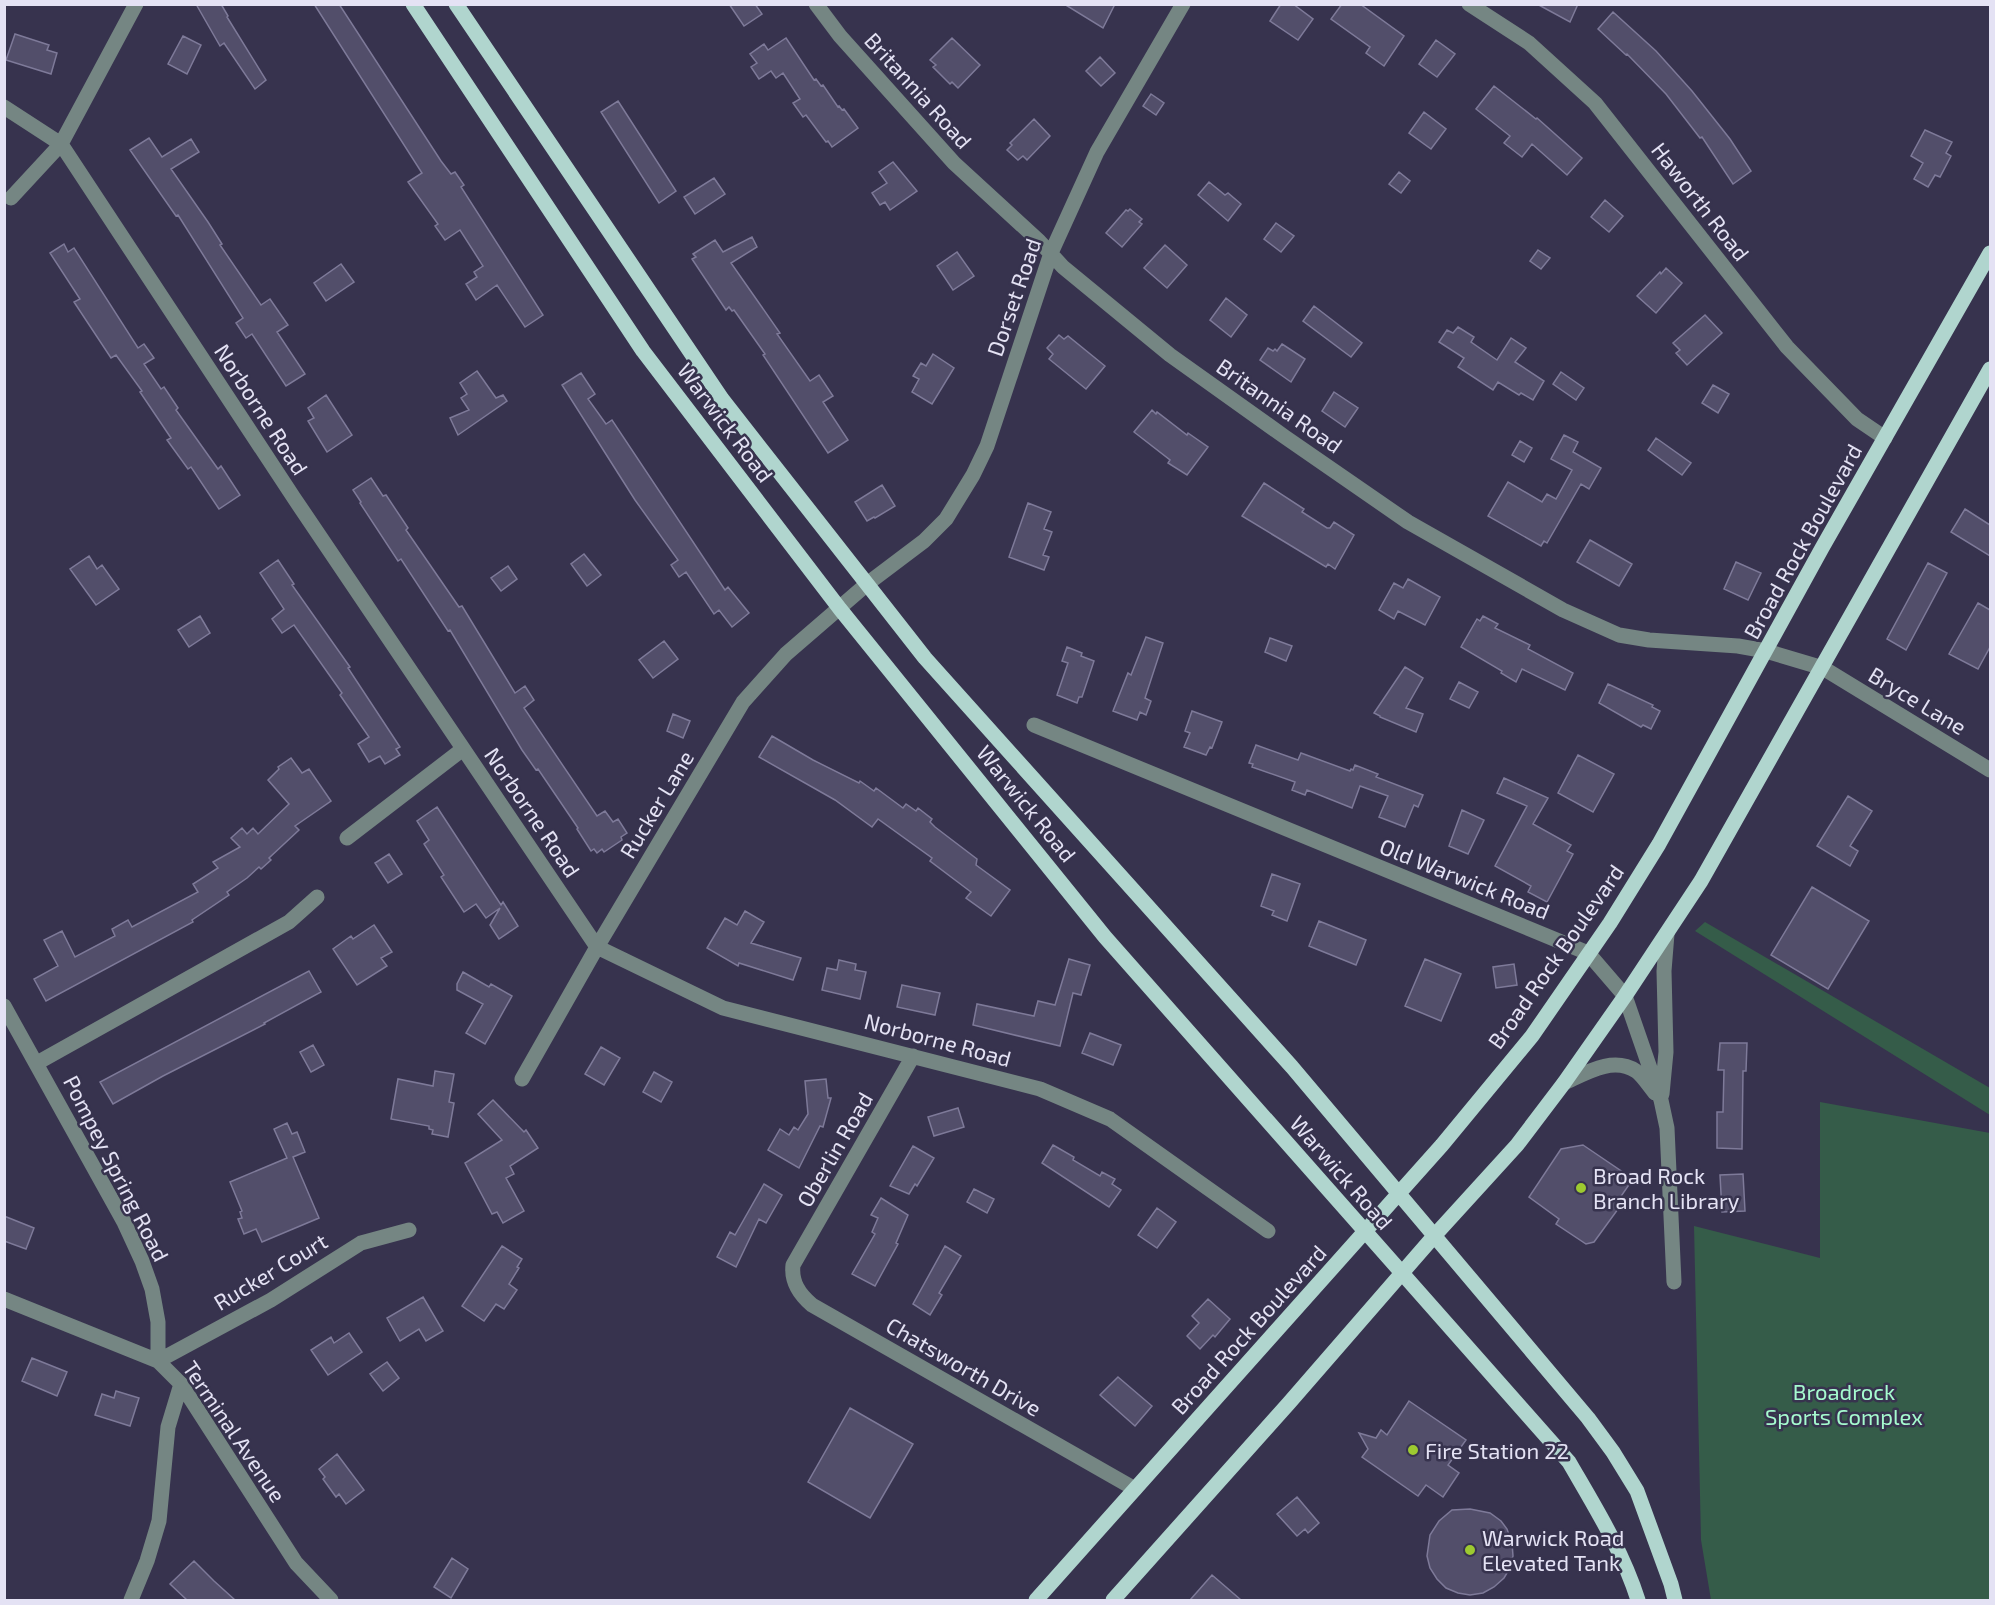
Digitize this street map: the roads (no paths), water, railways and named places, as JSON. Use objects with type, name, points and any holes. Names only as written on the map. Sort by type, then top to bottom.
[{"type":"main road","name":"Warwick Road","points":[[412,4],[643,351],[840,609],[1105,937],[1569,1462],[1606,1525],[1630,1574],[1638,1600]]},
{"type":"main road","name":"Warwick Road","points":[[456,4],[722,399],[925,658],[1292,1067],[1588,1418],[1613,1452],[1637,1491],[1675,1600]]},
{"type":"main road","name":"Broad Rock Boulevard","points":[[1036,1600],[1365,1233],[1442,1145],[1532,1036],[1610,923],[1659,844],[1990,253]]},
{"type":"main road","points":[[1113,1600],[1517,1145],[1564,1083],[1701,881],[1990,369]]},
{"type":"street","points":[[11,198],[61,144],[136,4]]},
{"type":"street","name":"Britannia Road","points":[[816,4],[840,36],[954,163],[1051,253],[1063,267],[1170,355],[1408,522],[1563,610],[1619,635],[1649,640],[1738,646],[1766,651],[1822,668]]},
{"type":"street","name":"Dorset Road","points":[[867,584],[924,541],[946,519],[973,475],[987,446],[1051,253],[1097,152],[1183,4]]},
{"type":"street","name":"Haworth Road","points":[[1469,4],[1529,43],[1595,102],[1787,346],[1857,419],[1886,438]]},
{"type":"street","name":"Norborne Road","points":[[4,106],[61,144],[300,508],[597,947],[723,1008],[1040,1089],[1110,1119],[1268,1231]]},
{"type":"street","name":"Rucker Lane","points":[[522,1078],[743,702],[786,654],[867,584]]},
{"type":"street","name":"Bryce Lane","points":[[1822,668],[1990,770]]},
{"type":"street","name":"Old Warwick Road","points":[[1034,725],[1588,953],[1625,996],[1661,1100],[1667,1128],[1674,1282]]},
{"type":"street","points":[[347,838],[463,749]]},
{"type":"street","points":[[37,1063],[288,922],[316,897]]},
{"type":"street","points":[[1661,1100],[1666,1052],[1664,971],[1666,934]]},
{"type":"street","name":"Pompey Spring Road","points":[[4,1006],[124,1222],[142,1261],[152,1289],[159,1322],[158,1360]]},
{"type":"street","name":"Oberlin Road","points":[[793,1265],[913,1056]]},
{"type":"street","points":[[1564,1083],[1599,1067],[1623,1066],[1637,1072],[1661,1100]]},
{"type":"street","name":"Rucker Court","points":[[158,1360],[271,1300],[361,1243],[409,1230]]},
{"type":"street","name":"Chatsworth Drive","points":[[793,1265],[792,1274],[795,1285],[799,1293],[812,1305],[1135,1489]]},
{"type":"street","name":"Terminal Avenue","points":[[4,1299],[158,1360],[181,1384],[296,1563],[331,1600]]},
{"type":"street","points":[[130,1600],[147,1561],[159,1521],[168,1427],[181,1384]]},
{"type":"place","name":"Broad Rock Branch Library","points":[[1581,1188]]},
{"type":"place","name":"Fire Station 22","points":[[1413,1450]]},
{"type":"place","name":"Warwick Road Elevated Tank","points":[[1470,1550]]},
{"type":"park label","name":"Broadrock Sports Complex","points":[[1844,1404]]}]
